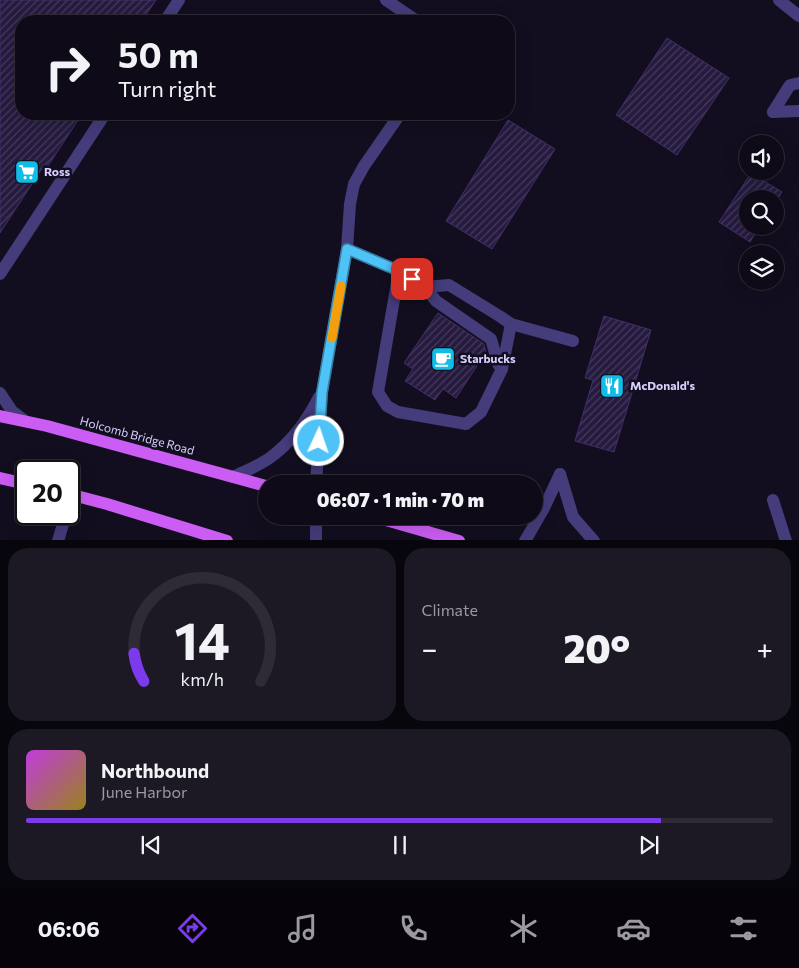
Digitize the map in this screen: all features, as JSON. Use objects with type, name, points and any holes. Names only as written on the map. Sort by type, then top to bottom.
[{"type":"main road","name":"Holcomb Bridge Road","points":[[0,416],[123,446],[258,484]]},
{"type":"main road","points":[[0,478],[15,481]]},
{"type":"main road","points":[[80,500],[108,504],[227,540]]},
{"type":"main road","points":[[405,525],[459,540]]},
{"type":"street","points":[[169,15],[178,0]]},
{"type":"street","points":[[386,0],[408,15]]},
{"type":"street","points":[[779,0],[799,16]]},
{"type":"street","points":[[799,83],[790,85],[773,112],[799,111]]},
{"type":"street","points":[[0,274],[101,120]]},
{"type":"street","points":[[317,475],[322,392],[347,249],[350,204],[354,184],[396,120]]},
{"type":"street","points":[[347,249],[399,271],[425,287],[436,301],[492,339],[498,364],[502,369]]},
{"type":"street","points":[[399,271],[378,392],[387,406],[398,412],[466,424],[481,412],[502,369],[511,324]]},
{"type":"street","points":[[425,287],[449,285],[511,324],[573,341]]},
{"type":"street","points":[[233,477],[271,457],[286,444],[313,410],[322,392]]},
{"type":"street","points":[[0,393],[12,411],[25,421]]},
{"type":"street","points":[[525,540],[544,508],[560,474],[573,517],[594,540]]},
{"type":"street","points":[[773,500],[786,540]]},
{"type":"street","points":[[58,540],[63,525]]},
{"type":"street","points":[[316,525],[316,540]]},
{"type":"building","points":[[0,0],[156,0],[146,15],[15,15],[15,120],[78,120],[48,166],[45,164],[0,233]]},
{"type":"building","points":[[667,38],[729,78],[677,155],[616,115]]},
{"type":"building","points":[[508,120],[555,149],[492,249],[446,221]]},
{"type":"building","points":[[746,180],[762,180],[779,190],[740,190]]},
{"type":"building","points":[[739,191],[739,235],[719,222]]},
{"type":"building","points":[[739,235],[754,235],[750,242]]},
{"type":"building","points":[[438,313],[484,344],[486,352],[456,398],[443,389],[435,400],[405,381],[413,369],[404,363]]},
{"type":"building","points":[[604,316],[651,330],[614,452],[575,441],[593,380],[585,378]]},
{"type":"slow traffic","points":[[332,338],[341,286]]},
{"type":"place","name":"Ross","points":[[27,172]]},
{"type":"place","name":"Starbucks","points":[[443,359]]},
{"type":"place","name":"McDonald's","points":[[612,386]]},
{"type":"route","points":[[319,441],[322,392],[347,249],[399,271],[412,279]]}]
